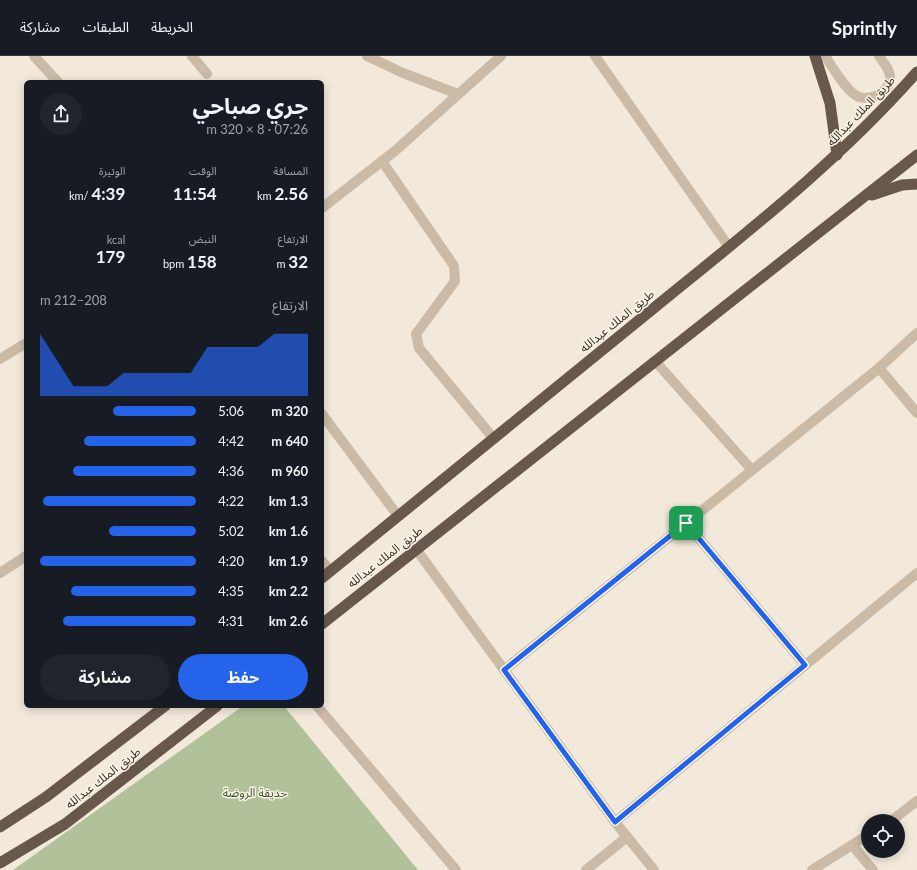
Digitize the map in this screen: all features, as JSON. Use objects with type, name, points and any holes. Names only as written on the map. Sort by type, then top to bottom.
[{"type":"highway","points":[[815,56],[830,103],[837,155]]},
{"type":"highway","name":"طريق الملك عبدالله","points":[[326,575],[729,247],[837,155],[876,117],[917,72]]},
{"type":"highway","name":"طريق الملك عبدالله","points":[[324,622],[917,155]]},
{"type":"highway","points":[[864,198],[902,185],[917,184]]},
{"type":"highway","name":"طريق الملك عبدالله","points":[[0,827],[46,798],[162,708]]},
{"type":"highway","name":"طريق الملك عبدالله","points":[[0,863],[65,824],[214,708]]},
{"type":"street","points":[[34,56],[56,80]]},
{"type":"street","points":[[192,56],[207,74]]},
{"type":"street","points":[[367,56],[403,73],[458,94]]},
{"type":"street","points":[[324,206],[382,161],[500,56]]},
{"type":"street","points":[[595,56],[729,247]]},
{"type":"street","points":[[825,56],[850,90],[859,97],[874,97],[883,92],[889,84],[890,73],[879,56]]},
{"type":"street","points":[[382,161],[454,266],[455,281],[416,334],[419,348],[494,438]]},
{"type":"street","points":[[504,670],[879,368],[917,333]]},
{"type":"street","points":[[0,359],[24,345]]},
{"type":"street","points":[[655,361],[752,470]]},
{"type":"street","points":[[879,368],[917,413]]},
{"type":"street","points":[[324,417],[398,516]]},
{"type":"street","points":[[686,523],[805,665]]},
{"type":"street","points":[[416,549],[615,822],[654,870]]},
{"type":"street","points":[[0,572],[24,557]]},
{"type":"street","points":[[615,822],[917,573]]},
{"type":"street","points":[[319,708],[456,870]]},
{"type":"street","points":[[900,814],[917,801]]},
{"type":"street","points":[[586,870],[627,837]]},
{"type":"street","points":[[812,870],[861,839]]},
{"type":"street","points":[[852,845],[873,870]]},
{"type":"green space","name":"حديقة الروضة","points":[[240,708],[286,708],[418,870],[13,870]]},
{"type":"route","points":[[686,523],[805,665],[615,822],[504,670],[686,523]]}]
